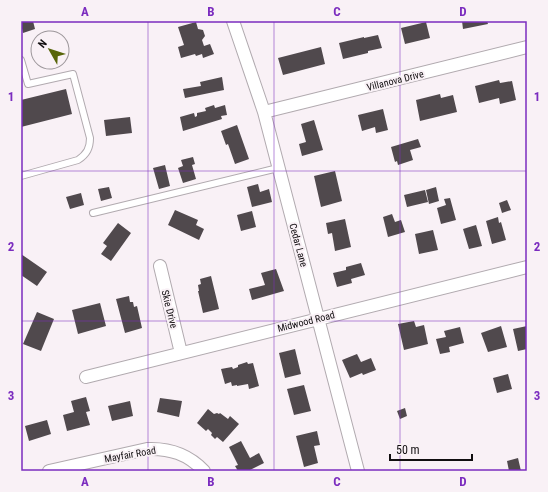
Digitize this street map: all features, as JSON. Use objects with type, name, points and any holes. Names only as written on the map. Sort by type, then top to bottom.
[{"type":"street","name":"Cedar Lane","points":[[233,21],[264,112],[358,471]]},
{"type":"street","name":"Villanova Drive","points":[[264,112],[527,47]]},
{"type":"street","name":"Skie Drive","points":[[160,266],[181,353]]},
{"type":"street","name":"Midwood Road","points":[[86,377],[527,267]]},
{"type":"street","name":"Mayfair Road","points":[[49,471],[147,449],[160,448],[185,455],[197,463],[204,471]]},
{"type":"lane","points":[[21,60],[28,84],[73,74],[90,138],[90,145],[84,156],[78,160],[21,176]]},
{"type":"lane","points":[[93,213],[278,168]]},
{"type":"building","points":[[22,21],[33,21],[35,29],[23,33],[21,24]]},
{"type":"building","points":[[462,21],[487,21],[488,24],[463,29]]},
{"type":"building","points":[[196,22],[198,29],[203,30],[205,36],[202,40],[204,46],[210,44],[214,54],[203,58],[202,54],[196,56],[195,54],[181,58],[178,47],[184,45],[178,27]]},
{"type":"building","points":[[426,22],[430,38],[405,44],[401,28]]},
{"type":"building","points":[[378,35],[382,48],[343,59],[339,43]]},
{"type":"building","points":[[321,47],[325,64],[283,75],[278,58]]},
{"type":"building","points":[[222,77],[224,90],[185,98],[183,89],[201,86],[200,82]]},
{"type":"building","points":[[499,80],[500,83],[512,81],[516,100],[500,104],[499,98],[479,103],[475,86]]},
{"type":"building","points":[[66,89],[72,114],[21,127],[21,100]]},
{"type":"building","points":[[440,94],[441,98],[453,95],[457,112],[420,121],[416,100]]},
{"type":"building","points":[[214,105],[215,108],[225,105],[227,115],[221,116],[222,119],[183,131],[180,117],[194,113],[195,117],[197,116],[197,113],[206,111],[205,108]]},
{"type":"building","points":[[383,109],[388,130],[376,133],[375,127],[362,131],[358,115]]},
{"type":"building","points":[[130,117],[132,133],[106,136],[104,120]]},
{"type":"building","points":[[314,120],[323,150],[302,156],[299,144],[306,142],[301,124]]},
{"type":"building","points":[[237,125],[249,159],[235,164],[228,144],[226,145],[221,131]]},
{"type":"building","points":[[418,139],[421,147],[410,150],[413,160],[398,165],[397,161],[395,162],[391,147]]},
{"type":"building","points":[[193,157],[195,164],[192,165],[196,179],[183,183],[178,168],[183,166],[181,160]]},
{"type":"building","points":[[165,165],[170,186],[159,189],[153,168]]},
{"type":"building","points":[[335,171],[342,201],[321,207],[314,176]]},
{"type":"building","points":[[258,184],[260,192],[269,189],[272,202],[252,207],[247,187]]},
{"type":"building","points":[[109,187],[112,198],[101,201],[98,189]]},
{"type":"building","points":[[436,187],[439,201],[429,204],[426,190]]},
{"type":"building","points":[[425,190],[428,202],[407,207],[404,195]]},
{"type":"building","points":[[81,193],[84,205],[70,209],[66,197]]},
{"type":"building","points":[[450,198],[456,220],[441,224],[437,208],[446,205],[444,199]]},
{"type":"building","points":[[507,200],[511,210],[502,213],[499,203]]},
{"type":"building","points":[[175,210],[198,220],[196,225],[204,229],[199,240],[168,225]]},
{"type":"building","points":[[252,211],[256,227],[241,231],[237,215]]},
{"type":"building","points":[[392,214],[395,222],[401,220],[405,232],[388,237],[383,217]]},
{"type":"building","points":[[498,217],[506,240],[492,244],[486,221]]},
{"type":"building","points":[[345,219],[351,247],[335,251],[332,233],[328,234],[326,223]]},
{"type":"building","points":[[118,223],[131,233],[111,261],[101,254],[107,246],[103,243]]},
{"type":"building","points":[[476,225],[482,246],[469,249],[463,229]]},
{"type":"building","points":[[433,230],[438,250],[419,254],[415,234]]},
{"type":"building","points":[[21,254],[47,272],[37,286],[21,275]]},
{"type":"building","points":[[361,263],[365,275],[351,279],[352,283],[337,287],[333,273],[346,270],[346,267]]},
{"type":"building","points":[[276,269],[284,291],[252,300],[249,289],[265,285],[261,273]]},
{"type":"building","points":[[211,276],[219,309],[203,313],[198,285],[201,284],[200,279]]},
{"type":"building","points":[[129,296],[130,302],[133,302],[134,307],[137,306],[142,328],[125,333],[116,299]]},
{"type":"building","points":[[100,303],[106,326],[78,334],[72,310]]},
{"type":"building","points":[[37,312],[54,319],[41,351],[23,344]]},
{"type":"building","points":[[414,321],[416,327],[424,325],[428,344],[404,350],[398,324]]},
{"type":"building","points":[[501,326],[507,347],[488,352],[481,333]]},
{"type":"building","points":[[527,326],[527,349],[518,351],[513,329]]},
{"type":"building","points":[[460,327],[464,343],[449,347],[450,352],[440,354],[436,339],[446,337],[444,331]]},
{"type":"building","points":[[295,349],[301,374],[285,378],[279,353]]},
{"type":"building","points":[[357,354],[361,362],[371,358],[376,370],[363,375],[362,373],[350,378],[342,360]]},
{"type":"building","points":[[247,362],[248,364],[253,363],[259,386],[249,389],[248,384],[232,386],[231,382],[225,384],[221,369],[232,367],[233,369],[238,367],[238,365]]},
{"type":"building","points":[[508,374],[512,389],[497,393],[493,378]]},
{"type":"building","points":[[304,385],[311,411],[294,415],[287,389]]},
{"type":"building","points":[[86,397],[90,411],[86,412],[90,425],[67,431],[63,415],[74,412],[71,401]]},
{"type":"building","points":[[160,398],[182,401],[179,417],[157,412]]},
{"type":"building","points":[[130,401],[133,416],[112,421],[108,406]]},
{"type":"building","points":[[405,408],[407,416],[400,419],[397,411]]},
{"type":"building","points":[[208,409],[214,414],[220,413],[228,419],[230,416],[239,424],[223,442],[217,437],[215,439],[208,429],[206,431],[197,423]]},
{"type":"building","points":[[47,420],[51,434],[29,441],[25,426]]},
{"type":"building","points":[[317,431],[320,445],[314,446],[318,463],[304,467],[296,436]]},
{"type":"building","points":[[241,441],[250,458],[259,453],[264,463],[248,471],[238,471],[235,466],[238,465],[229,447]]},
{"type":"building","points":[[518,458],[521,471],[509,471],[507,461]]}]
